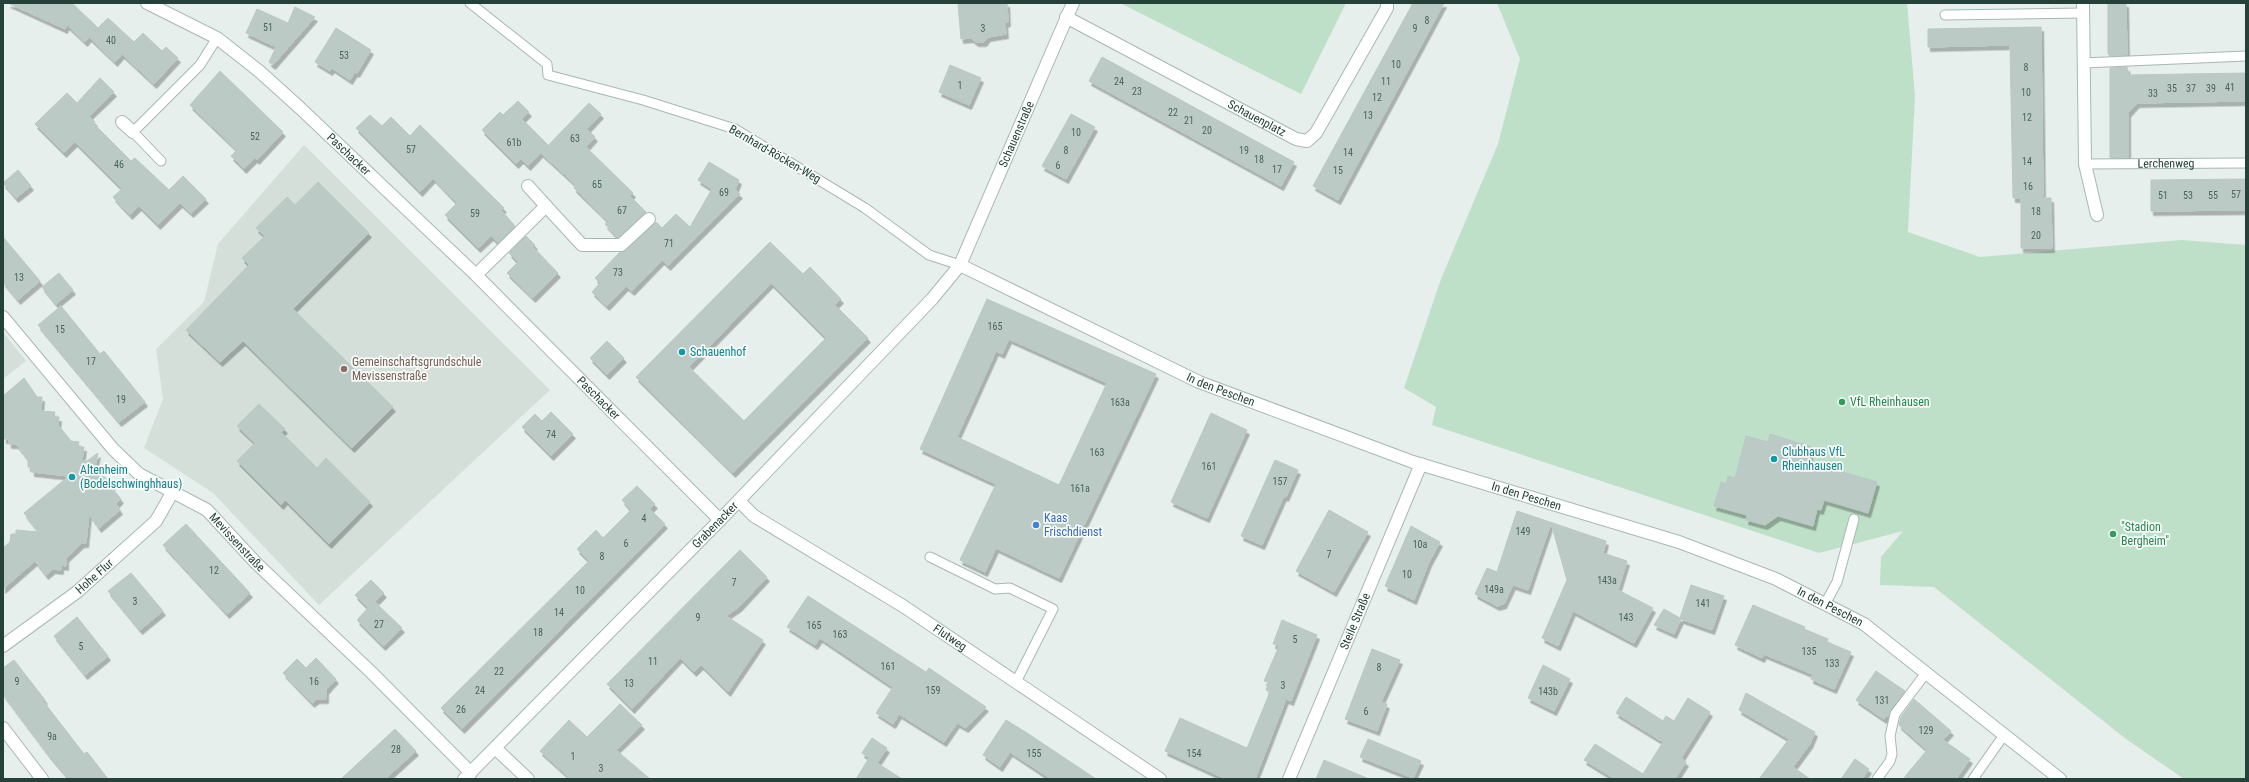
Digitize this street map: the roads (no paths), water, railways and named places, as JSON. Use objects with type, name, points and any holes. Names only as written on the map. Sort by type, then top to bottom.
[{"type":"street","name":"Paschacker","points":[[147,3],[217,38],[259,71],[476,275],[720,520]]},
{"type":"street","name":"Schauenstraße","points":[[960,265],[1073,3]]},
{"type":"street","name":"Schauenplatz","points":[[1066,17],[1296,139],[1307,141],[1316,133],[1387,8],[1387,3]]},
{"type":"street","points":[[2083,8],[2085,164],[2097,215]]},
{"type":"street","points":[[122,122],[133,132]]},
{"type":"street","points":[[528,186],[582,245],[621,245],[649,218]]},
{"type":"street","points":[[476,275],[546,206]]},
{"type":"street","name":"In den Peschen","points":[[960,265],[1199,382],[1421,464],[1679,542],[1776,579],[1864,624],[2060,779]]},
{"type":"street","name":"Grabenacker","points":[[467,776],[739,501],[932,299],[960,265]]},
{"type":"street","name":"Mevissenstraße","points":[[3,317],[113,449],[139,474],[206,510],[255,562],[372,673],[467,776]]},
{"type":"street","name":"Steile Straße","points":[[1289,779],[1421,464]]},
{"type":"street","name":"Hohe Flur","points":[[3,646],[77,592],[156,521],[172,493]]},
{"type":"street","name":"Flutweg","points":[[739,501],[754,516],[903,606],[1160,779]]},
{"type":"street","points":[[3,728],[42,779]]},
{"type":"street","points":[[495,748],[528,779]]},
{"type":"lane","name":"Bernhard-Röcken-Weg","points":[[470,3],[547,64],[548,75],[643,100],[735,129],[865,208],[929,255],[960,265]]},
{"type":"lane","points":[[1945,14],[2083,8]]},
{"type":"lane","points":[[161,161],[133,132],[200,65],[217,38]]},
{"type":"lane","points":[[2083,63],[2246,56]]},
{"type":"lane","name":"Lerchenweg","points":[[2085,164],[2246,163]]},
{"type":"lane","points":[[1825,604],[1837,582],[1854,519]]},
{"type":"lane","points":[[930,557],[995,589],[1010,588],[1053,608],[1016,682]]},
{"type":"lane","points":[[1877,779],[1890,761],[1892,754],[1890,736],[1895,714],[1926,673]]},
{"type":"lane","points":[[1973,779],[2004,735]]},
{"type":"place","name":"Schauenhof","points":[[682,352]]},
{"type":"place","name":"Gemeinschaftsgrundschule Mevissenstraße","points":[[344,369]]},
{"type":"place","name":"VfL Rheinhausen","points":[[1842,402]]},
{"type":"place","name":"Clubhaus VfL Rheinhausen","points":[[1774,459]]},
{"type":"place","name":"Altenheim (Bodelschwinghhaus)","points":[[72,477]]},
{"type":"place","name":"Kaas Frischdienst","points":[[1036,525]]},
{"type":"place","name":"\"Stadion Bergheim\"","points":[[2113,534]]}]
